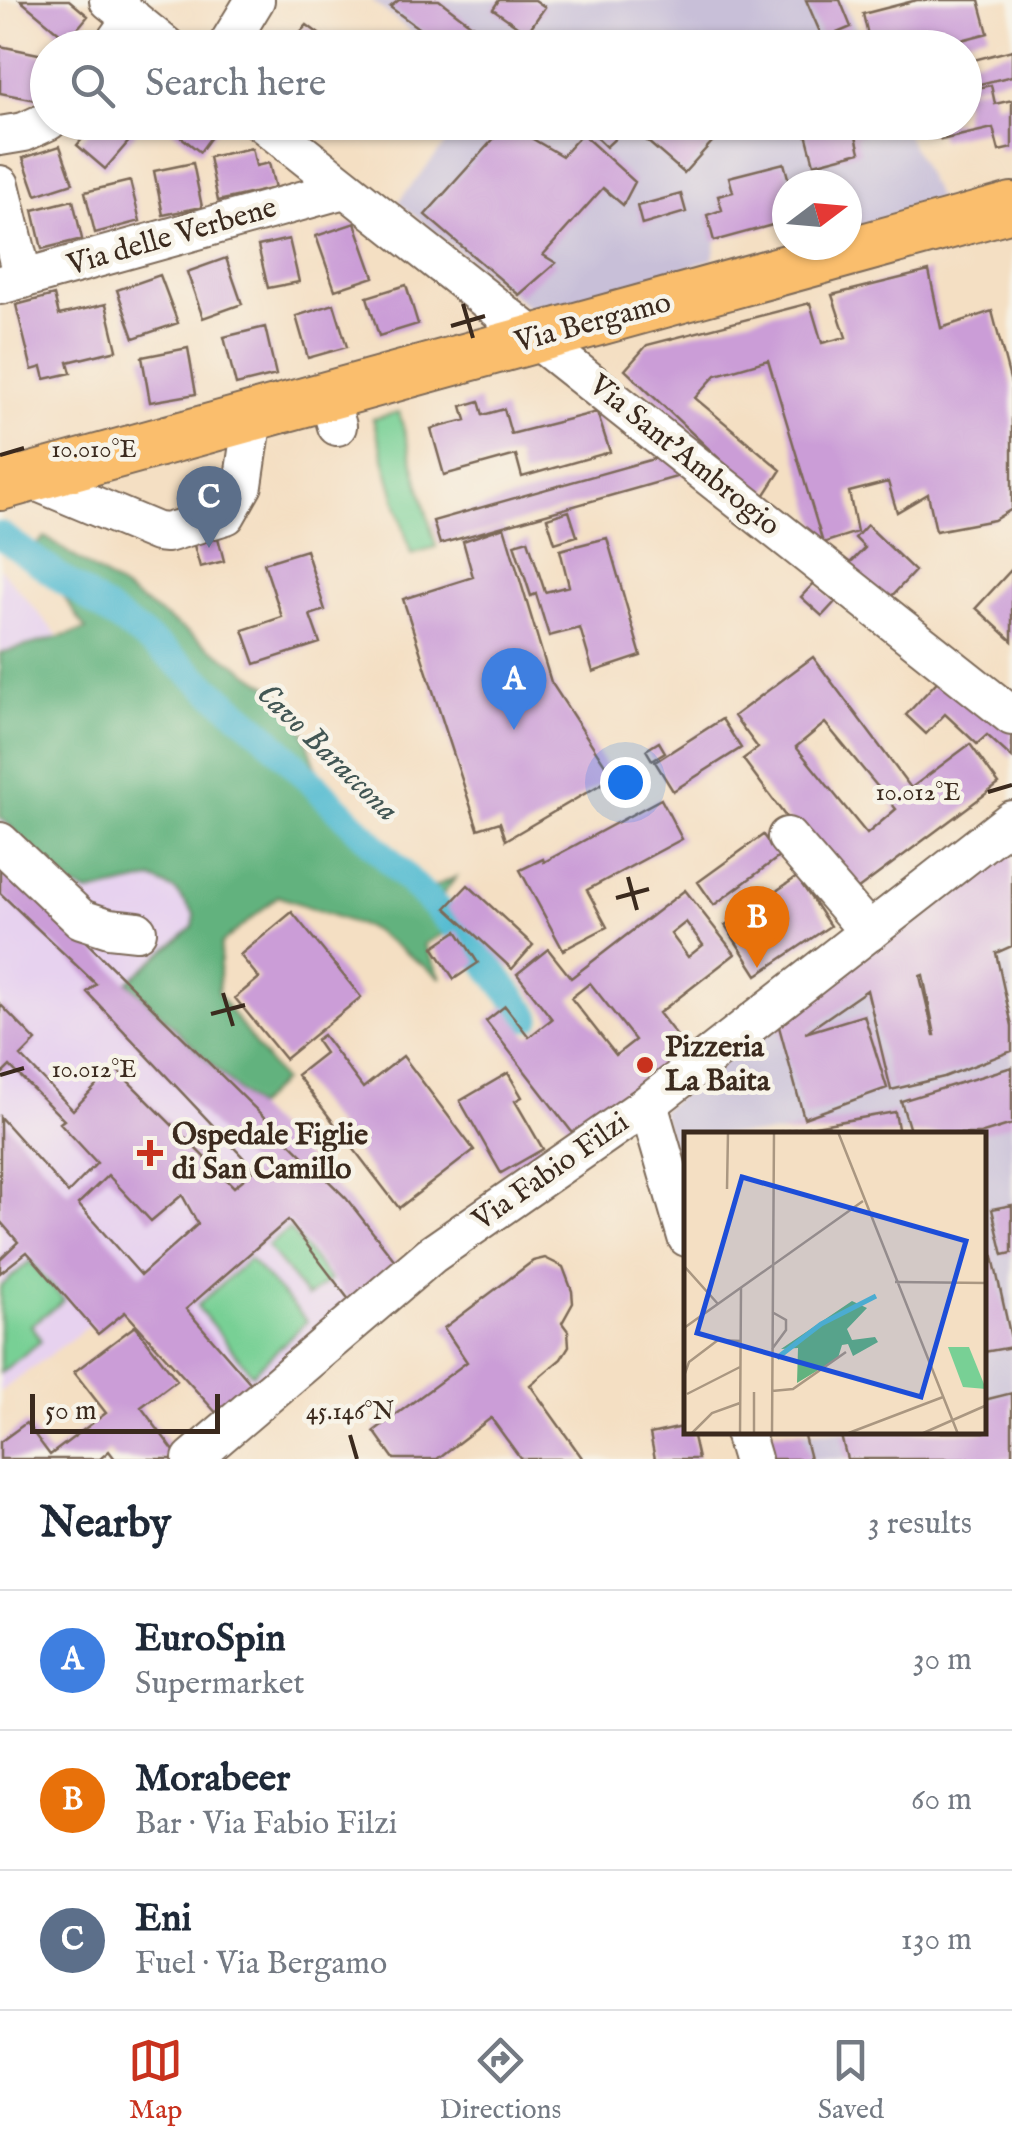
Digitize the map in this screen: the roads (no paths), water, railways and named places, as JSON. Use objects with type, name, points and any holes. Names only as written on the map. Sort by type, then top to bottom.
[{"type":"main road","name":"Via Bergamo","points":[[14,482],[253,416],[332,411],[538,338],[1012,207]]},
{"type":"street","points":[[237,30],[255,0]]},
{"type":"street","points":[[0,136],[30,129]]},
{"type":"street","name":"Via Sant'Ambrogio","points":[[284,140],[1012,716]]},
{"type":"street","points":[[0,185],[11,282]]},
{"type":"street","name":"Via delle Verbene","points":[[11,282],[344,188]]},
{"type":"street","points":[[14,482],[167,533],[226,515],[243,485],[253,416]]},
{"type":"street","name":"Via Fabio Filzi","points":[[192,1459],[431,1255],[648,1104],[1012,820]]},
{"type":"street","points":[[787,837],[869,932]]},
{"type":"street","points":[[0,842],[81,919],[137,931]]},
{"type":"street","points":[[648,1104],[684,1226]]},
{"type":"street","points":[[745,1434],[752,1459]]},
{"type":"waterway","name":"Cavo Baraccona","points":[[0,535],[166,653],[264,734],[473,945],[528,1017]]},
{"type":"place","name":"Eni","points":[[209,548]]},
{"type":"place","name":"EuroSpin","points":[[514,730]]},
{"type":"place","name":"Morabeer","points":[[757,968]]},
{"type":"place","name":"Pizzeria La Baita","points":[[645,1065]]},
{"type":"place","name":"Ospedale Figlie di San Camillo","points":[[150,1153]]}]
